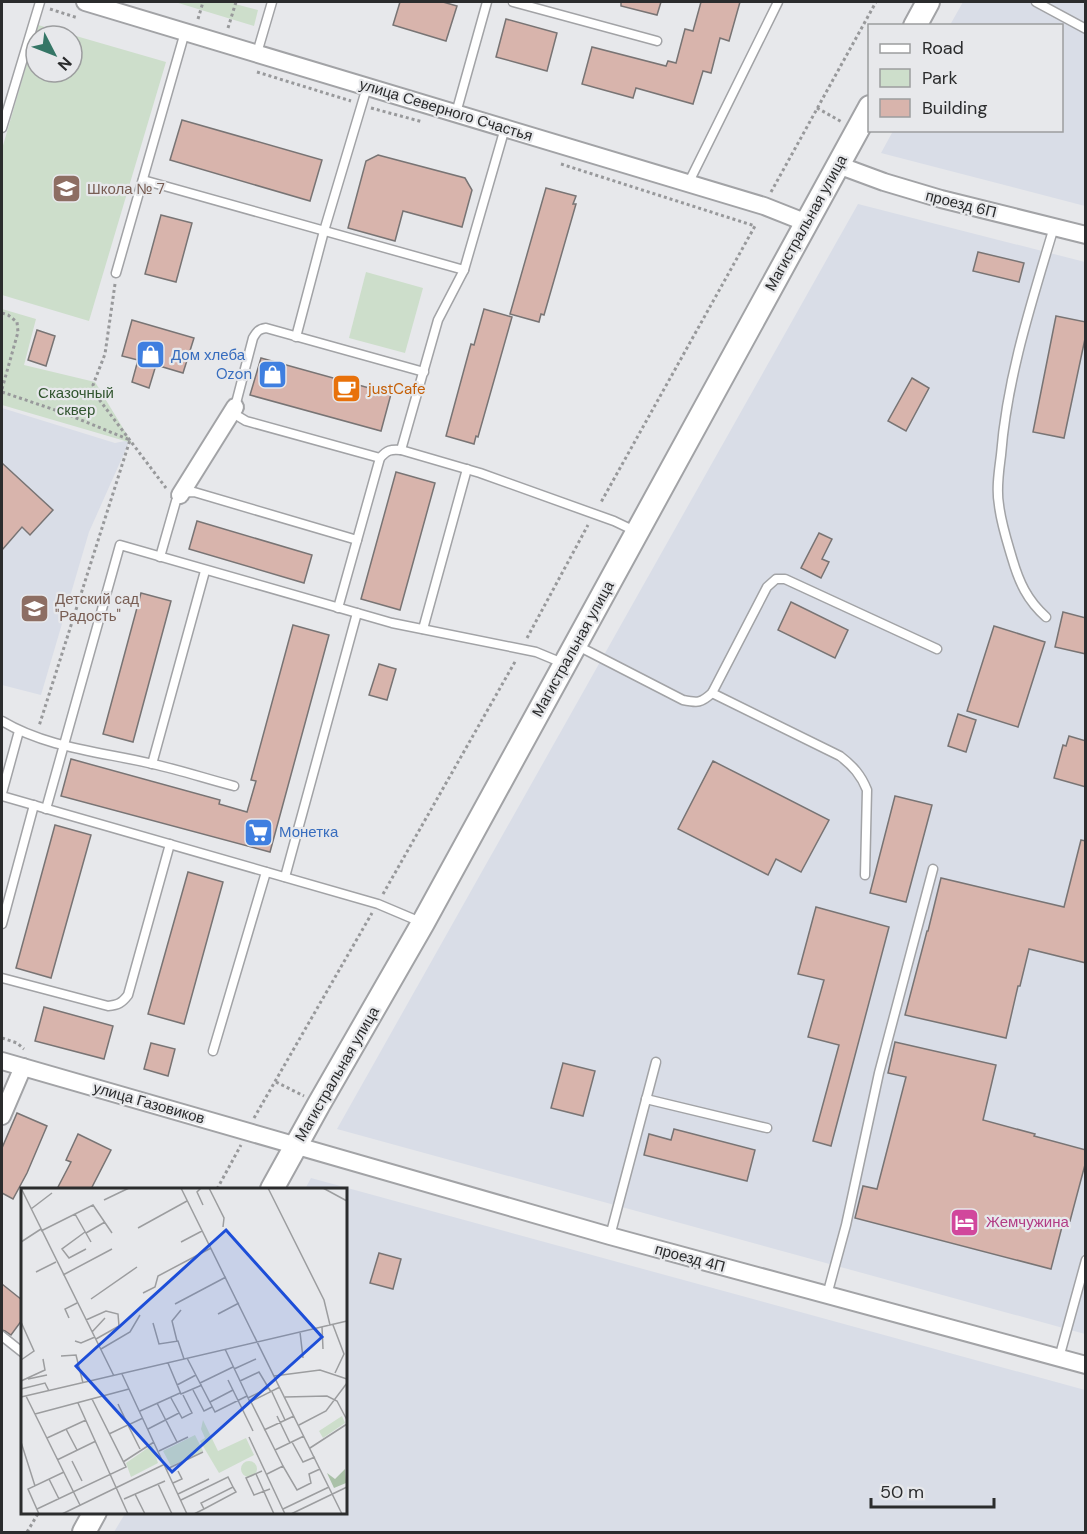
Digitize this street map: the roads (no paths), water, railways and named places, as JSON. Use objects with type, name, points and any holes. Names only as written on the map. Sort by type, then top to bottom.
[{"type":"main road","points":[[916,24],[928,2]]},
{"type":"main road","name":"Магистральная улица","points":[[273,1188],[423,923],[868,111]]},
{"type":"main road","points":[[84,1533],[94,1513]]},
{"type":"street","name":"улица Северного Счастья","points":[[85,2],[764,206],[807,223]]},
{"type":"street","name":"проезд 6П","points":[[838,165],[918,193],[1086,235]]},
{"type":"street","points":[[178,498],[234,407]]},
{"type":"street","name":"улица Газовиков","points":[[2,1061],[296,1145]]},
{"type":"street","points":[[2,1116],[23,1067]]},
{"type":"street","name":"проезд 4П","points":[[296,1145],[610,1236],[1086,1365]]},
{"type":"lane","points":[[2,128],[40,2]]},
{"type":"lane","points":[[257,53],[272,2]]},
{"type":"lane","points":[[456,113],[487,2]]},
{"type":"lane","points":[[513,2],[657,41]]},
{"type":"lane","points":[[688,183],[778,2]]},
{"type":"lane","points":[[1036,2],[1086,29]]},
{"type":"lane","points":[[116,273],[185,32]]},
{"type":"lane","points":[[296,337],[324,231],[368,87]]},
{"type":"lane","points":[[401,450],[438,320],[464,270],[505,128]]},
{"type":"lane","points":[[143,180],[464,270]]},
{"type":"lane","points":[[1046,617],[1028,598],[1019,581],[998,504],[1002,434],[1009,392],[1054,227]]},
{"type":"lane","points":[[380,458],[246,421],[236,415],[234,407],[257,331],[266,328],[424,372]]},
{"type":"lane","points":[[338,608],[380,458],[391,449],[467,469],[604,517],[637,532]]},
{"type":"lane","points":[[423,629],[467,469]]},
{"type":"lane","points":[[160,557],[178,498],[187,492],[194,492],[357,540]]},
{"type":"lane","points":[[46,809],[120,545],[392,623],[536,652],[570,654],[694,702],[703,701],[712,693],[767,586],[776,579],[785,579],[937,649]]},
{"type":"lane","points":[[152,764],[205,571]]},
{"type":"lane","points":[[285,877],[357,614]]},
{"type":"lane","points":[[712,693],[840,756],[852,765],[862,777],[867,790],[864,875]]},
{"type":"lane","points":[[2,721],[19,731],[64,745],[152,764],[234,786]]},
{"type":"lane","points":[[19,731],[2,794],[34,806],[378,904],[423,923]]},
{"type":"lane","points":[[2,924],[34,806]]},
{"type":"lane","points":[[2,978],[108,1006],[123,1002],[128,995],[170,844]]},
{"type":"lane","points":[[827,1296],[846,1225],[879,1073],[933,869]]},
{"type":"lane","points":[[213,1051],[266,872]]},
{"type":"lane","points":[[610,1236],[656,1062]]},
{"type":"lane","points":[[646,1099],[766,1128]]},
{"type":"lane","points":[[1059,1358],[1086,1260]]},
{"type":"lane","points":[[2,1336],[21,1351]]},
{"type":"place","name":"Школа № 7","points":[[66,189]]},
{"type":"place","name":"Дом хлеба","points":[[150,355]]},
{"type":"place","name":"Ozon","points":[[273,374]]},
{"type":"place","name":"justCafe","points":[[347,389]]},
{"type":"place","name":"Детский сад \"Радость\"","points":[[34,608]]},
{"type":"place","name":"Монетка","points":[[258,832]]},
{"type":"place","name":"Жемчужина","points":[[965,1222]]},
{"type":"park label","name":"Сказочный сквер","points":[[76,402]]}]
